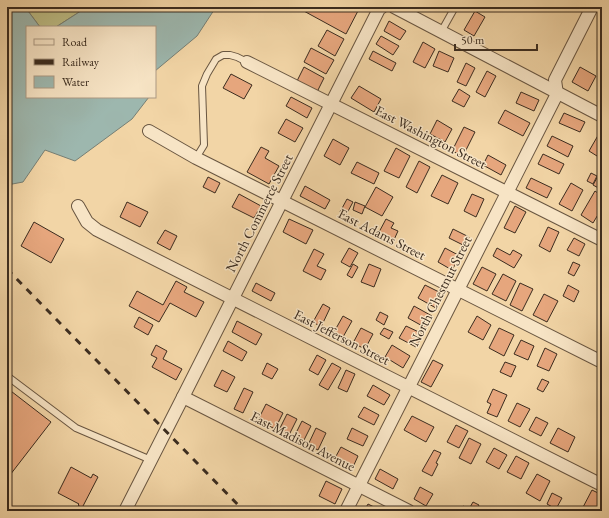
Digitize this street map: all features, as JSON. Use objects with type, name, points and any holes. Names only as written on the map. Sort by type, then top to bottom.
[{"type":"street","name":"North Commerce Street","points":[[124,511],[165,433],[379,9],[382,7]]},
{"type":"street","points":[[394,7],[557,94],[602,116]]},
{"type":"street","points":[[557,94],[556,80],[592,7]]},
{"type":"street","name":"East Washington Street","points":[[247,62],[602,240]]},
{"type":"street","name":"North Chestnut Street","points":[[346,511],[557,94]]},
{"type":"street","name":"East Adams Street","points":[[149,131],[196,158],[602,362]]},
{"type":"street","name":"East Jefferson Street","points":[[78,206],[87,222],[97,230],[602,486]]},
{"type":"street","name":"East Madison Avenue","points":[[183,397],[409,511]]},
{"type":"lane","points":[[441,32],[455,7]]},
{"type":"lane","points":[[196,158],[204,145],[202,86],[207,74],[216,59],[223,55],[230,54],[247,62]]},
{"type":"lane","points":[[7,376],[76,428],[151,460]]},
{"type":"green space","points":[[25,7],[87,7],[58,26],[39,26]]},
{"type":"water","points":[[7,7],[25,7],[39,26],[26,26],[26,98],[148,98],[132,119],[75,161],[45,150],[23,182],[7,185]]},
{"type":"water","points":[[87,7],[216,7],[197,36],[156,70],[156,26],[58,26]]},
{"type":"building","points":[[303,7],[360,7],[346,34],[302,10]]},
{"type":"building","points":[[475,11],[485,17],[474,36],[464,30]]},
{"type":"building","points":[[389,21],[406,31],[400,40],[384,31]]},
{"type":"building","points":[[327,30],[344,39],[335,56],[318,46]]},
{"type":"building","points":[[381,36],[399,46],[393,55],[376,44]]},
{"type":"building","points":[[423,42],[435,49],[425,68],[413,62]]},
{"type":"building","points":[[311,48],[334,60],[326,74],[304,62]]},
{"type":"building","points":[[373,51],[396,63],[392,71],[369,59]]},
{"type":"building","points":[[439,51],[454,58],[448,72],[433,66]]},
{"type":"building","points":[[466,63],[475,68],[466,86],[457,82]]},
{"type":"building","points":[[304,67],[324,78],[317,92],[297,81]]},
{"type":"building","points":[[580,67],[596,76],[588,91],[572,82]]},
{"type":"building","points":[[487,71],[496,76],[485,97],[476,92]]},
{"type":"building","points":[[231,74],[252,85],[244,99],[223,88]]},
{"type":"building","points":[[359,86],[381,99],[374,112],[351,98]]},
{"type":"building","points":[[459,89],[470,96],[464,107],[452,101]]},
{"type":"building","points":[[521,92],[539,100],[534,111],[516,103]]},
{"type":"building","points":[[291,97],[312,108],[307,118],[286,106]]},
{"type":"building","points":[[505,110],[530,123],[523,136],[498,123]]},
{"type":"building","points":[[564,113],[585,122],[580,132],[559,123]]},
{"type":"building","points":[[286,119],[303,128],[295,142],[278,133]]},
{"type":"building","points":[[437,120],[452,129],[445,142],[430,134]]},
{"type":"building","points":[[464,127],[475,132],[463,156],[452,151]]},
{"type":"building","points":[[600,132],[602,133],[602,147],[597,156],[589,151]]},
{"type":"building","points":[[552,136],[573,146],[568,157],[547,146]]},
{"type":"building","points":[[333,139],[349,148],[340,165],[324,156]]},
{"type":"building","points":[[261,147],[269,151],[265,158],[279,166],[269,184],[247,172]]},
{"type":"building","points":[[396,148],[410,156],[399,178],[384,171]]},
{"type":"building","points":[[543,154],[564,164],[559,174],[538,164]]},
{"type":"building","points":[[488,155],[506,165],[501,175],[483,165]]},
{"type":"building","points":[[419,161],[430,167],[417,193],[406,187]]},
{"type":"building","points":[[357,162],[379,173],[374,184],[351,173]]},
{"type":"building","points":[[591,173],[597,176],[593,184],[587,181]]},
{"type":"building","points":[[442,175],[458,183],[448,204],[431,196]]},
{"type":"building","points":[[598,176],[602,178],[602,190],[593,185]]},
{"type":"building","points":[[208,177],[220,183],[215,193],[203,187]]},
{"type":"building","points":[[531,178],[552,188],[547,198],[526,188]]},
{"type":"building","points":[[571,183],[583,190],[572,211],[559,204]]},
{"type":"building","points":[[305,186],[330,200],[325,209],[300,196]]},
{"type":"building","points":[[376,187],[393,197],[382,216],[365,207]]},
{"type":"building","points":[[595,191],[602,196],[602,208],[593,223],[581,215]]},
{"type":"building","points":[[239,194],[261,206],[254,218],[232,207]]},
{"type":"building","points":[[472,194],[484,199],[476,217],[464,211]]},
{"type":"building","points":[[347,199],[353,202],[346,215],[340,212]]},
{"type":"building","points":[[127,202],[148,212],[140,227],[120,217]]},
{"type":"building","points":[[355,202],[365,206],[362,214],[353,210]]},
{"type":"building","points":[[515,206],[526,212],[515,233],[504,228]]},
{"type":"building","points":[[289,219],[313,230],[306,244],[283,232]]},
{"type":"building","points":[[386,219],[394,223],[391,228],[398,231],[393,242],[378,234]]},
{"type":"building","points":[[34,222],[64,239],[51,263],[21,246]]},
{"type":"building","points":[[548,227],[559,232],[550,252],[539,246]]},
{"type":"building","points":[[453,229],[469,237],[465,246],[449,238]]},
{"type":"building","points":[[165,230],[177,236],[170,250],[157,243]]},
{"type":"building","points":[[574,238],[585,244],[579,256],[567,250]]},
{"type":"building","points":[[349,248],[358,253],[350,267],[341,262]]},
{"type":"building","points":[[445,248],[460,256],[452,270],[438,262]]},
{"type":"building","points":[[497,248],[510,255],[513,250],[522,255],[514,268],[493,256]]},
{"type":"building","points":[[314,249],[324,254],[317,266],[326,270],[321,280],[303,271]]},
{"type":"building","points":[[573,262],[580,265],[574,276],[568,273]]},
{"type":"building","points":[[353,264],[358,267],[352,278],[347,275]]},
{"type":"building","points":[[369,264],[381,269],[374,287],[361,282]]},
{"type":"building","points":[[482,267],[496,274],[487,291],[473,284]]},
{"type":"building","points":[[503,274],[516,281],[506,301],[492,294]]},
{"type":"building","points":[[176,281],[187,287],[184,292],[204,302],[196,317],[170,303],[159,322],[129,306],[137,291],[163,305]]},
{"type":"building","points":[[256,283],[275,293],[271,301],[252,291]]},
{"type":"building","points":[[520,283],[533,289],[522,311],[510,305]]},
{"type":"building","points":[[425,285],[443,294],[436,308],[418,298]]},
{"type":"building","points":[[568,285],[579,291],[574,302],[563,296]]},
{"type":"building","points":[[544,294],[558,301],[547,322],[533,315]]},
{"type":"building","points":[[323,304],[330,308],[321,327],[313,322]]},
{"type":"building","points":[[414,306],[432,316],[426,328],[408,318]]},
{"type":"building","points":[[380,312],[388,316],[384,325],[376,320]]},
{"type":"building","points":[[343,316],[352,321],[343,337],[334,332]]},
{"type":"building","points":[[477,316],[491,325],[483,340],[468,332]]},
{"type":"building","points":[[139,317],[153,325],[148,335],[134,327]]},
{"type":"building","points":[[237,321],[262,334],[256,345],[232,332]]},
{"type":"building","points":[[406,326],[423,334],[416,347],[399,338]]},
{"type":"building","points":[[361,328],[373,334],[365,349],[353,343]]},
{"type":"building","points":[[384,328],[393,332],[389,339],[380,334]]},
{"type":"building","points":[[499,328],[514,335],[504,356],[489,348]]},
{"type":"building","points":[[521,340],[534,346],[528,360],[514,354]]},
{"type":"building","points":[[228,341],[247,352],[242,361],[223,351]]},
{"type":"building","points":[[156,345],[167,351],[163,359],[182,369],[176,380],[152,367],[157,358],[151,355]]},
{"type":"building","points":[[392,345],[410,356],[403,368],[385,357]]},
{"type":"building","points":[[545,348],[557,354],[549,371],[537,366]]},
{"type":"building","points":[[317,355],[326,360],[318,375],[309,370]]},
{"type":"building","points":[[433,360],[443,365],[431,387],[421,382]]},
{"type":"building","points":[[505,362],[516,366],[511,377],[500,372]]},
{"type":"building","points":[[267,363],[278,369],[272,379],[262,374]]},
{"type":"building","points":[[332,363],[341,368],[328,390],[319,385]]},
{"type":"building","points":[[222,370],[235,377],[227,392],[214,386]]},
{"type":"building","points":[[346,370],[355,374],[347,392],[338,388]]},
{"type":"building","points":[[542,379],[549,382],[543,392],[537,389]]},
{"type":"building","points":[[373,385],[390,395],[384,405],[367,396]]},
{"type":"building","points":[[7,388],[51,422],[10,475],[7,472]]},
{"type":"building","points":[[244,388],[253,392],[243,413],[234,409]]},
{"type":"building","points":[[493,389],[507,395],[497,417],[487,413],[491,404],[487,402]]},
{"type":"building","points":[[517,403],[530,409],[520,427],[508,421]]},
{"type":"building","points":[[266,404],[283,413],[275,429],[258,420]]},
{"type":"building","points":[[364,407],[379,415],[374,425],[358,417]]},
{"type":"building","points":[[287,414],[297,419],[288,437],[278,432]]},
{"type":"building","points":[[412,416],[434,427],[426,442],[404,430]]},
{"type":"building","points":[[536,417],[548,423],[541,436],[529,430]]},
{"type":"building","points":[[302,421],[311,426],[302,444],[293,439]]},
{"type":"building","points":[[456,425],[468,431],[459,448],[447,442]]},
{"type":"building","points":[[316,428],[326,433],[318,450],[308,445]]},
{"type":"building","points":[[352,428],[368,436],[363,446],[347,439]]},
{"type":"building","points":[[558,428],[575,437],[568,452],[550,443]]},
{"type":"building","points":[[469,438],[481,444],[471,464],[459,458]]},
{"type":"building","points":[[341,447],[358,456],[353,467],[335,458]]},
{"type":"building","points":[[494,448],[507,455],[499,469],[486,462]]},
{"type":"building","points":[[434,450],[441,453],[436,463],[438,464],[432,476],[422,471]]},
{"type":"building","points":[[516,456],[529,463],[521,479],[507,472]]},
{"type":"building","points":[[71,467],[91,478],[93,474],[98,477],[82,508],[78,505],[79,504],[58,493]]},
{"type":"building","points":[[380,469],[398,479],[393,489],[375,479]]},
{"type":"building","points":[[537,474],[550,481],[540,501],[526,493]]},
{"type":"building","points":[[326,481],[342,489],[335,504],[319,496]]},
{"type":"building","points":[[420,487],[433,494],[426,506],[414,499]]},
{"type":"building","points":[[592,490],[602,495],[602,511],[581,511]]},
{"type":"building","points":[[552,493],[562,498],[556,509],[547,504]]},
{"type":"building","points":[[473,502],[479,505],[476,511],[460,511],[463,506],[469,509]]},
{"type":"building","points":[[368,504],[382,511],[364,511]]},
{"type":"railway","points":[[7,269],[244,511]]}]
